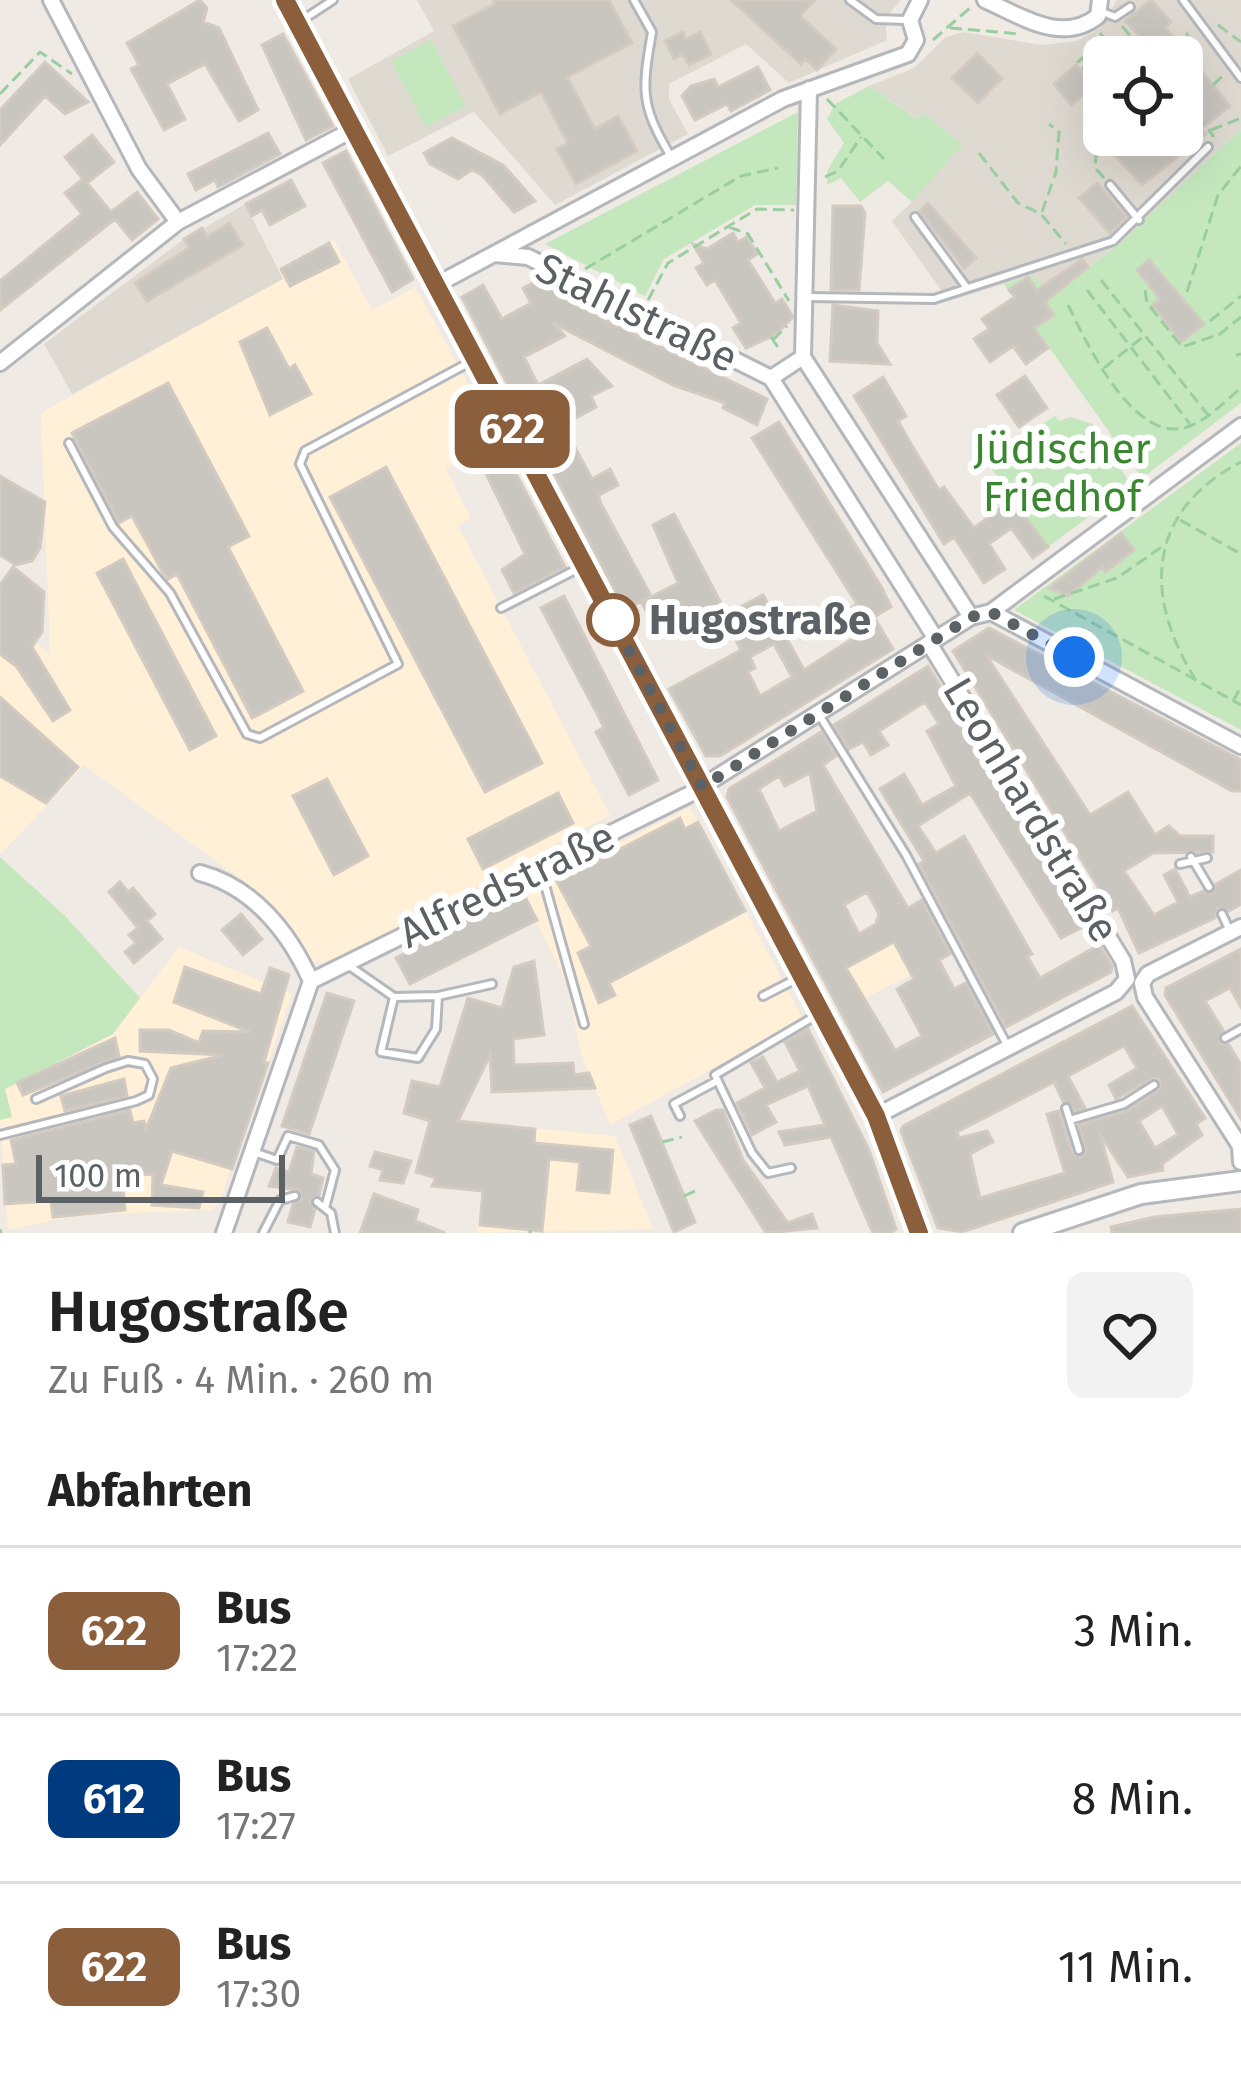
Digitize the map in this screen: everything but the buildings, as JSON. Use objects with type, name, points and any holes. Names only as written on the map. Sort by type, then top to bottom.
[{"type":"main road","points":[[1023,1233],[1141,1194],[1241,1181]]},
{"type":"street","points":[[51,0],[140,169],[178,222]]},
{"type":"street","points":[[285,0],[876,1116],[919,1233]]},
{"type":"street","points":[[495,254],[809,89],[915,49],[910,20],[920,0]]},
{"type":"street","points":[[982,0],[1055,28],[1087,25],[1100,5]]},
{"type":"street","points":[[803,357],[811,209],[809,89]]},
{"type":"street","points":[[0,363],[178,222],[353,129]]},
{"type":"street","name":"Stahlstraße","points":[[436,285],[495,254],[528,257],[771,377],[933,641]]},
{"type":"street","name":"Stahlstraße","points":[[771,377],[803,357],[971,617]]},
{"type":"street","points":[[702,787],[971,617],[991,612],[1241,426]]},
{"type":"street","points":[[991,612],[1241,746]]},
{"type":"street","name":"Leonhardstraße","points":[[933,641],[1183,1066],[1240,1146],[1241,1162]]},
{"type":"street","name":"Alfredstraße","points":[[311,981],[702,787]]},
{"type":"street","points":[[200,873],[231,881],[250,895],[300,957],[311,981],[224,1233]]},
{"type":"street","points":[[876,1116],[1236,929]]},
{"type":"lane","points":[[298,23],[333,0]]},
{"type":"lane","points":[[634,0],[652,32],[642,91],[646,115],[672,158]]},
{"type":"lane","points":[[850,0],[876,19],[910,20]]},
{"type":"lane","points":[[1183,0],[1241,78]]},
{"type":"lane","points":[[1100,5],[1115,17],[1130,7]]},
{"type":"lane","points":[[809,297],[934,299],[1113,241],[1139,220],[1189,160],[1208,147]]},
{"type":"lane","points":[[1110,185],[1139,220]]},
{"type":"lane","points":[[915,217],[967,287]]},
{"type":"lane","points":[[69,443],[113,527],[170,593],[247,734],[260,738],[398,664],[300,464],[305,451],[475,359]]},
{"type":"lane","points":[[501,608],[584,565]]},
{"type":"lane","points":[[818,713],[905,855],[1009,1048]]},
{"type":"lane","points":[[1180,864],[1191,857],[1207,858]]},
{"type":"lane","points":[[1191,857],[1209,887]]},
{"type":"lane","points":[[541,868],[584,1024]]},
{"type":"lane","points":[[1222,914],[1236,929]]},
{"type":"lane","points":[[347,964],[394,998],[438,996],[492,984]]},
{"type":"lane","points":[[763,996],[802,976]]},
{"type":"lane","points":[[394,998],[380,1052],[418,1058],[436,1029],[438,996]]},
{"type":"lane","points":[[680,1116],[674,1105],[715,1082],[725,1066],[821,1013]]},
{"type":"lane","points":[[1225,1038],[1241,1029]]},
{"type":"lane","points":[[1183,1066],[1201,1053]]},
{"type":"lane","points":[[0,1135],[136,1102],[149,1095],[153,1079],[145,1064],[128,1061],[36,1099]]},
{"type":"lane","points":[[715,1082],[768,1173],[791,1168]]},
{"type":"lane","points":[[1070,1120],[1124,1104],[1154,1085]]},
{"type":"lane","points":[[1066,1108],[1079,1150]]},
{"type":"lane","points":[[252,1152],[277,1160],[288,1136],[320,1145],[335,1170],[325,1208]]},
{"type":"lane","points":[[263,1233],[280,1200],[295,1196]]},
{"type":"lane","points":[[317,1202],[325,1208],[335,1233]]},
{"type":"path","points":[[915,49],[982,0]]},
{"type":"path","points":[[1115,17],[1130,36]]},
{"type":"path","points":[[1204,27],[1223,25],[1241,42]]},
{"type":"path","points":[[1094,26],[1101,36]]},
{"type":"path","points":[[0,94],[40,52],[54,65]]},
{"type":"path","points":[[1213,85],[1226,74]]},
{"type":"path","points":[[809,89],[835,104],[884,159]]},
{"type":"path","points":[[1203,123],[1211,133],[1241,118]]},
{"type":"path","points":[[1041,214],[1060,154],[1059,132],[1048,124]]},
{"type":"path","points":[[827,178],[862,136]]},
{"type":"path","points":[[980,153],[1018,203],[1041,214],[1075,254]]},
{"type":"path","points":[[1096,156],[1095,168],[1110,185]]},
{"type":"path","points":[[1187,292],[1218,195],[1241,166]]},
{"type":"path","points":[[586,265],[741,176],[778,167]]},
{"type":"path","points":[[642,312],[668,262],[757,209],[811,209]]},
{"type":"path","points":[[728,227],[748,234],[786,297]]},
{"type":"path","points":[[1101,280],[1208,415]]},
{"type":"path","points":[[1087,290],[1191,426]]},
{"type":"path","points":[[1144,290],[1147,303],[1182,347],[1220,334],[1241,317]]},
{"type":"path","points":[[1210,321],[1241,296]]},
{"type":"path","points":[[1067,305],[1103,369],[1140,416],[1174,430],[1191,426],[1241,388]]},
{"type":"path","points":[[779,349],[772,339],[794,322]]},
{"type":"path","points":[[1103,369],[1145,335]]},
{"type":"path","points":[[1196,680],[1164,607],[1160,582],[1166,543],[1199,490],[1241,462]]},
{"type":"path","points":[[1178,518],[1241,554]]},
{"type":"path","points":[[1053,600],[1117,578],[1166,543]]},
{"type":"path","points":[[1028,584],[1241,705]]},
{"type":"path","points":[[1233,701],[1241,687]]},
{"type":"path","points":[[662,1142],[682,1137]]},
{"type":"path","points":[[685,1196],[700,1190]]},
{"type":"shaded area","points":[[417,0],[901,0],[885,18],[887,40],[789,83],[746,44],[669,84],[669,99],[688,134],[555,205],[474,112],[388,156],[348,79],[434,31]]},
{"type":"shaded area","points":[[1117,0],[1241,0],[1241,129],[1123,240],[1052,296],[1032,275],[949,301],[892,221],[912,202],[924,113],[919,119],[869,86],[914,68],[946,37],[964,32],[1042,45],[1083,38],[1083,156],[1203,156],[1203,36],[1086,36],[1100,28]]},
{"type":"shaded area","points":[[245,204],[283,279],[72,394],[44,344],[180,242]]},
{"type":"shaded area","points":[[334,240],[372,310],[415,287],[499,441],[446,469],[471,518],[458,526],[610,815],[332,965],[309,960],[245,882],[84,765],[0,855],[0,613],[50,654],[41,413],[282,279],[278,269]]},
{"type":"shaded area","points":[[690,807],[803,1019],[610,1125],[580,1051],[567,984],[523,893]]},
{"type":"shaded area","points":[[923,900],[953,953],[840,1011],[812,958]]},
{"type":"shaded area","points":[[179,947],[292,994],[219,1203],[212,1210],[79,1215],[8,1230],[0,1120],[12,1116],[5,1090],[113,1034]]},
{"type":"shaded area","points":[[491,1124],[615,1136],[653,1229],[477,1233]]},
{"type":"green space","points":[[431,40],[466,106],[426,127],[391,61]]},
{"type":"green space","points":[[869,86],[918,119],[924,113],[962,145],[912,202],[888,181],[860,202],[841,178],[827,185],[827,171],[844,143],[827,119],[835,104]]},
{"type":"green space","points":[[798,112],[796,205],[755,205],[664,259],[645,296],[545,244]]},
{"type":"green space","points":[[1241,129],[1241,403],[1142,478],[1004,284],[1033,275],[1053,296],[1123,240]]},
{"type":"green space","name":"Jüdischer Friedhof","points":[[1055,416],[1059,421],[1070,417],[1093,424],[1131,485],[1048,547],[987,462]]},
{"type":"green space","points":[[1241,443],[1241,730],[1014,610]]},
{"type":"green space","points":[[0,857],[64,915],[140,998],[113,1034],[5,1089],[12,1117],[0,1120]]},
{"type":"bus line","name":"622","points":[[285,0],[876,1116],[919,1233]]},
{"type":"place","name":"Hugostraße","points":[[613,620]]},
{"type":"route","points":[[613,620],[606,607],[702,787],[971,617],[991,612],[1074,657]]}]
